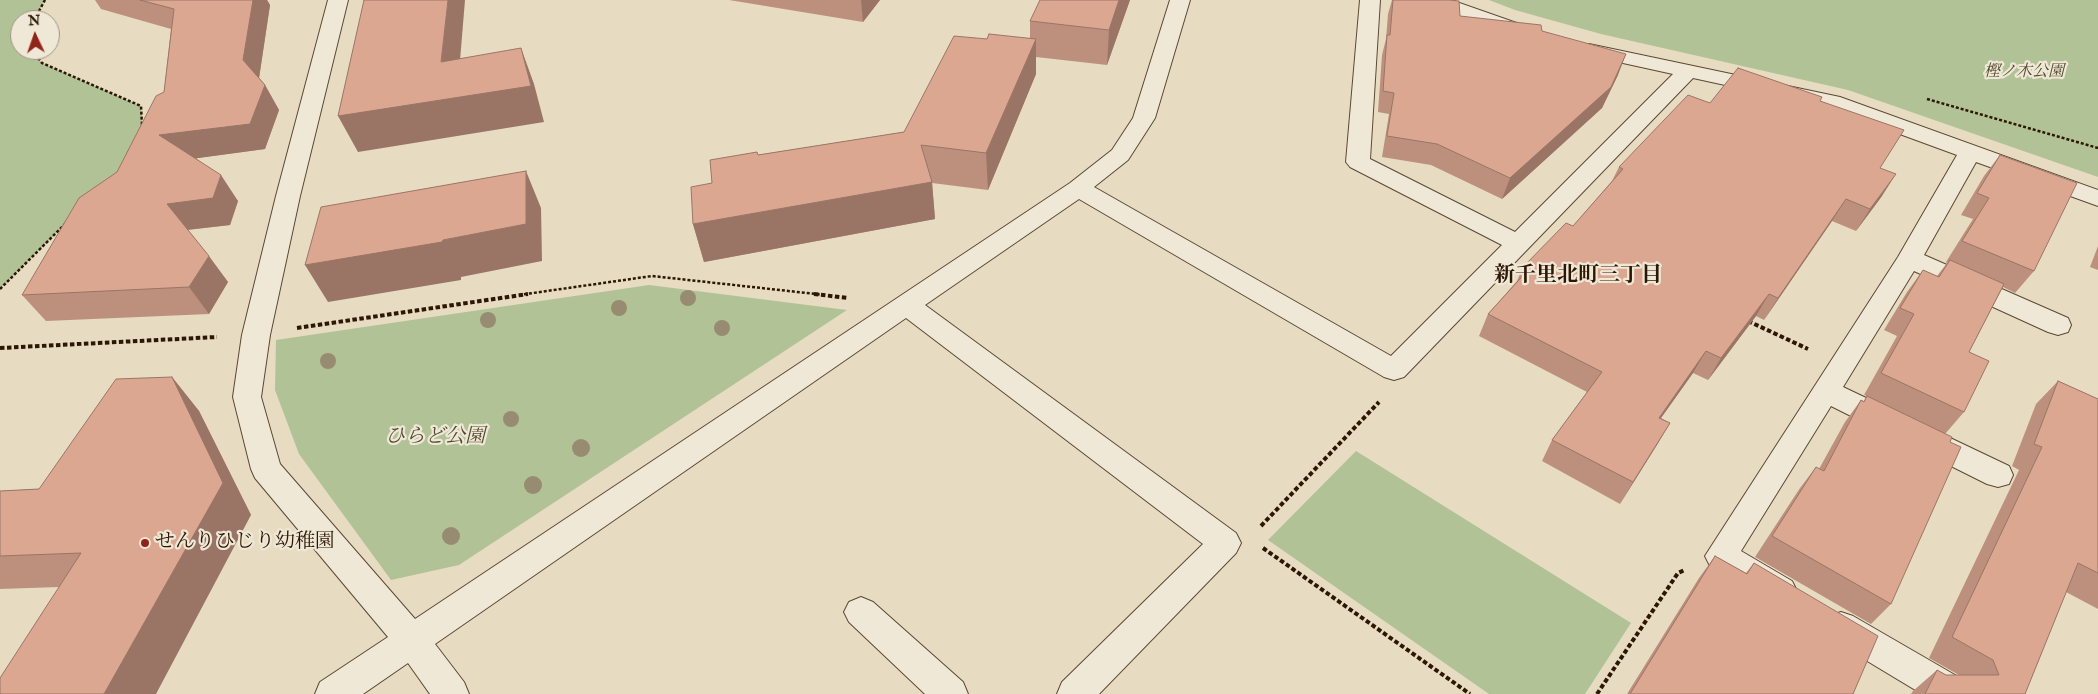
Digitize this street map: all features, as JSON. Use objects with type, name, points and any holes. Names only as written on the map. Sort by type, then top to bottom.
[{"type":"street","points":[[338,0],[288,196],[256,335],[248,397],[266,469],[412,641],[450,694]]},
{"type":"street","points":[[333,694],[1078,188],[1120,155],[1144,118],[1180,0]]},
{"type":"street","points":[[1370,0],[1358,162],[1519,244]]},
{"type":"street","points":[[1432,0],[1539,36]]},
{"type":"street","points":[[1573,47],[1832,102],[2098,198]]},
{"type":"street","points":[[1078,188],[1394,370],[1688,71]]},
{"type":"street","points":[[1954,694],[1721,556],[1910,258],[1970,152]]},
{"type":"street","points":[[1910,258],[2058,325]]},
{"type":"street","points":[[906,304],[1237,541],[1075,694]]},
{"type":"street","points":[[1825,391],[1998,475]]},
{"type":"street","points":[[861,612],[950,694]]},
{"type":"path","points":[[40,60],[42,63],[141,106],[143,128]]},
{"type":"path","points":[[0,289],[69,220]]},
{"type":"path","points":[[0,348],[256,335],[652,276],[906,304]]},
{"type":"path","points":[[1744,319],[1842,365]]},
{"type":"path","points":[[1394,370],[1381,400],[1237,541],[1470,694]]},
{"type":"path","points":[[1597,694],[1678,573],[1721,556]]},
{"type":"green space","points":[[0,0],[45,0],[40,10],[10,10],[10,60],[40,60],[42,63],[141,106],[143,136],[117,173],[0,289]]},
{"type":"green space","name":"樫ノ木公園","points":[[1489,0],[2098,0],[2098,177],[1848,90],[1601,34],[1515,10]]},
{"type":"green space","name":"ひらど公園","points":[[649,285],[847,310],[459,565],[391,580],[299,454],[275,390],[276,340]]},
{"type":"green space","points":[[1356,451],[1631,623],[1585,694],[1489,694],[1268,540]]},
{"type":"building","points":[[140,0],[253,0],[243,60],[265,85],[250,124],[159,135],[221,175],[213,198],[167,204],[209,256],[189,287],[22,295],[79,198],[117,172],[156,96],[164,92],[174,9]]},
{"type":"building","points":[[364,0],[448,0],[441,62],[521,48],[531,86],[338,116]]},
{"type":"building","points":[[1040,0],[1119,0],[1109,30],[1030,21]]},
{"type":"building","points":[[1393,0],[1459,1],[1460,16],[1541,25],[1542,31],[1626,54],[1611,87],[1510,178],[1437,144],[1387,136],[1394,93],[1383,91],[1387,35],[1390,35]]},
{"type":"building","points":[[989,34],[1036,39],[986,153],[921,145],[932,182],[693,224],[691,187],[712,183],[710,160],[757,152],[758,155],[904,132],[954,36],[987,39]]},
{"type":"building","points":[[1738,68],[1822,97],[1820,101],[1904,130],[1880,168],[1896,174],[1870,209],[1846,199],[1778,298],[1769,294],[1721,358],[1706,351],[1659,418],[1670,423],[1633,482],[1552,440],[1602,372],[1488,314],[1528,270],[1523,267],[1566,223],[1573,226],[1623,169],[1619,167],[1688,95],[1710,103]]},
{"type":"building","points":[[2000,155],[2077,183],[2034,271],[1962,241],[1989,198],[1977,193]]},
{"type":"building","points":[[526,171],[526,224],[443,240],[442,242],[305,265],[321,207]]},
{"type":"building","points":[[1950,260],[2004,284],[1969,352],[1989,361],[1964,412],[1881,373],[1914,314],[1900,308],[1923,270],[1939,277]]},
{"type":"building","points":[[172,377],[223,483],[104,694],[0,694],[0,678],[81,553],[0,556],[0,491],[39,489],[116,379]]},
{"type":"building","points":[[2058,381],[2098,399],[2098,573],[2078,563],[2025,694],[1925,694],[1937,670],[1946,675],[1999,675],[1993,660],[1952,637],[2042,447],[2034,444]]},
{"type":"building","points":[[1867,396],[1952,437],[1950,442],[1961,447],[1891,604],[1772,536],[1816,467],[1824,471],[1861,400],[1864,402]]},
{"type":"building","points":[[1715,556],[1747,574],[1754,563],[1878,636],[1853,694],[1630,694]]},
{"type":"place","name":"せんりひじり幼稚園","points":[[145,543]]},
{"type":"district","name":"新千里北町三丁目","points":[[1578,277]]}]
